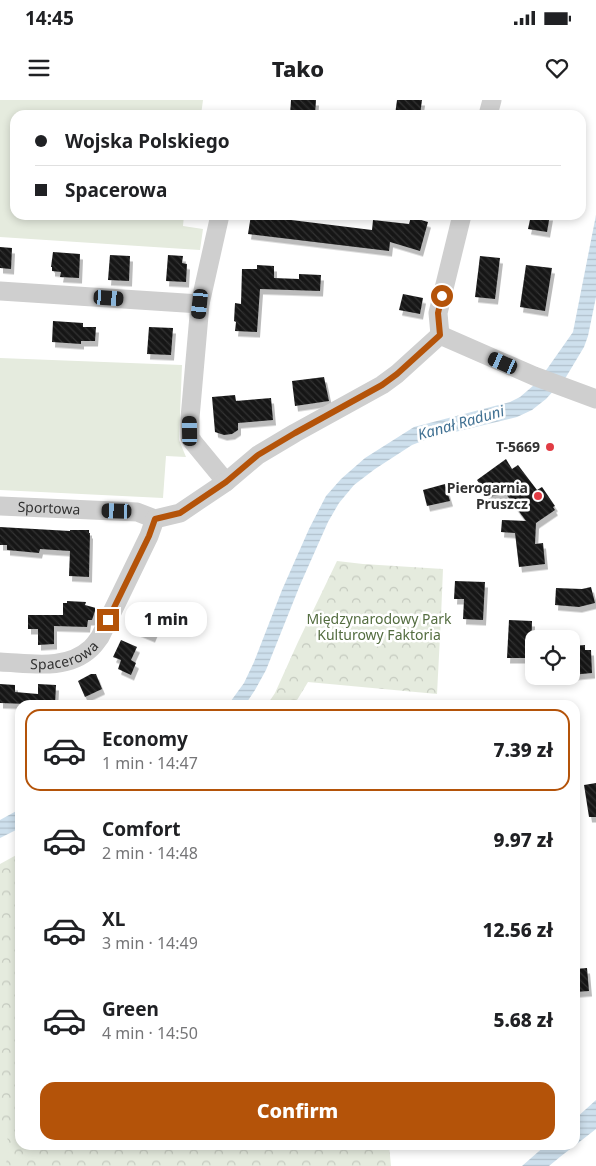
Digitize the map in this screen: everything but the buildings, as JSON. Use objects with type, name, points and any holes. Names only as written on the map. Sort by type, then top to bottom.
[{"type":"street","points":[[219,220],[200,304],[190,437],[226,482]]},
{"type":"street","points":[[440,335],[438,313],[461,220]]},
{"type":"street","points":[[0,291],[200,304]]},
{"type":"street","points":[[440,335],[562,388],[596,399]]},
{"type":"street","points":[[155,519],[180,513],[226,482],[258,455],[382,385],[440,335]]},
{"type":"street","name":"Sportowa","points":[[0,506],[137,512],[155,519]]},
{"type":"street","name":"Spacerowa","points":[[0,662],[54,664],[79,657],[90,649],[100,637],[149,536],[155,519]]},
{"type":"green space","points":[[0,100],[203,100],[202,110],[10,110],[10,220],[184,220],[183,226],[203,229],[200,250],[0,237]]},
{"type":"green space","points":[[0,358],[182,365],[179,440],[186,457],[166,456],[163,498],[0,490]]},
{"type":"green space","name":"Międzynarodowy Park Kulturowy Faktoria","points":[[337,561],[443,569],[437,694],[308,682],[297,700],[270,700]]},
{"type":"green space","points":[[15,856],[15,1150],[389,1150],[391,1166],[0,1166],[0,864]]},
{"type":"green space","points":[[0,1120],[8,1142],[5,1166],[0,1166]]},
{"type":"water","name":"Kanał Raduni","points":[[596,215],[596,297],[584,347],[566,377],[546,399],[532,410],[517,417],[430,438],[412,445],[354,485],[339,503],[328,522],[266,670],[255,690],[248,700],[232,700],[244,683],[254,662],[282,590],[309,529],[326,496],[341,479],[365,458],[414,427],[510,402],[520,397],[534,385],[573,332]]},
{"type":"water","points":[[15,812],[15,830],[0,838],[0,820]]},
{"type":"water","points":[[596,1100],[596,1129],[580,1142],[580,1114]]},
{"type":"water","points":[[540,1150],[569,1150],[549,1166],[522,1166]]},
{"type":"place","name":"T-5669","points":[[550,447]]},
{"type":"place","name":"Pierogarnia Pruszcz","points":[[538,496]]},
{"type":"route","points":[[108,620],[149,536],[155,519],[180,513],[226,482],[258,455],[382,385],[397,374],[440,335],[438,313],[442,296]]}]
